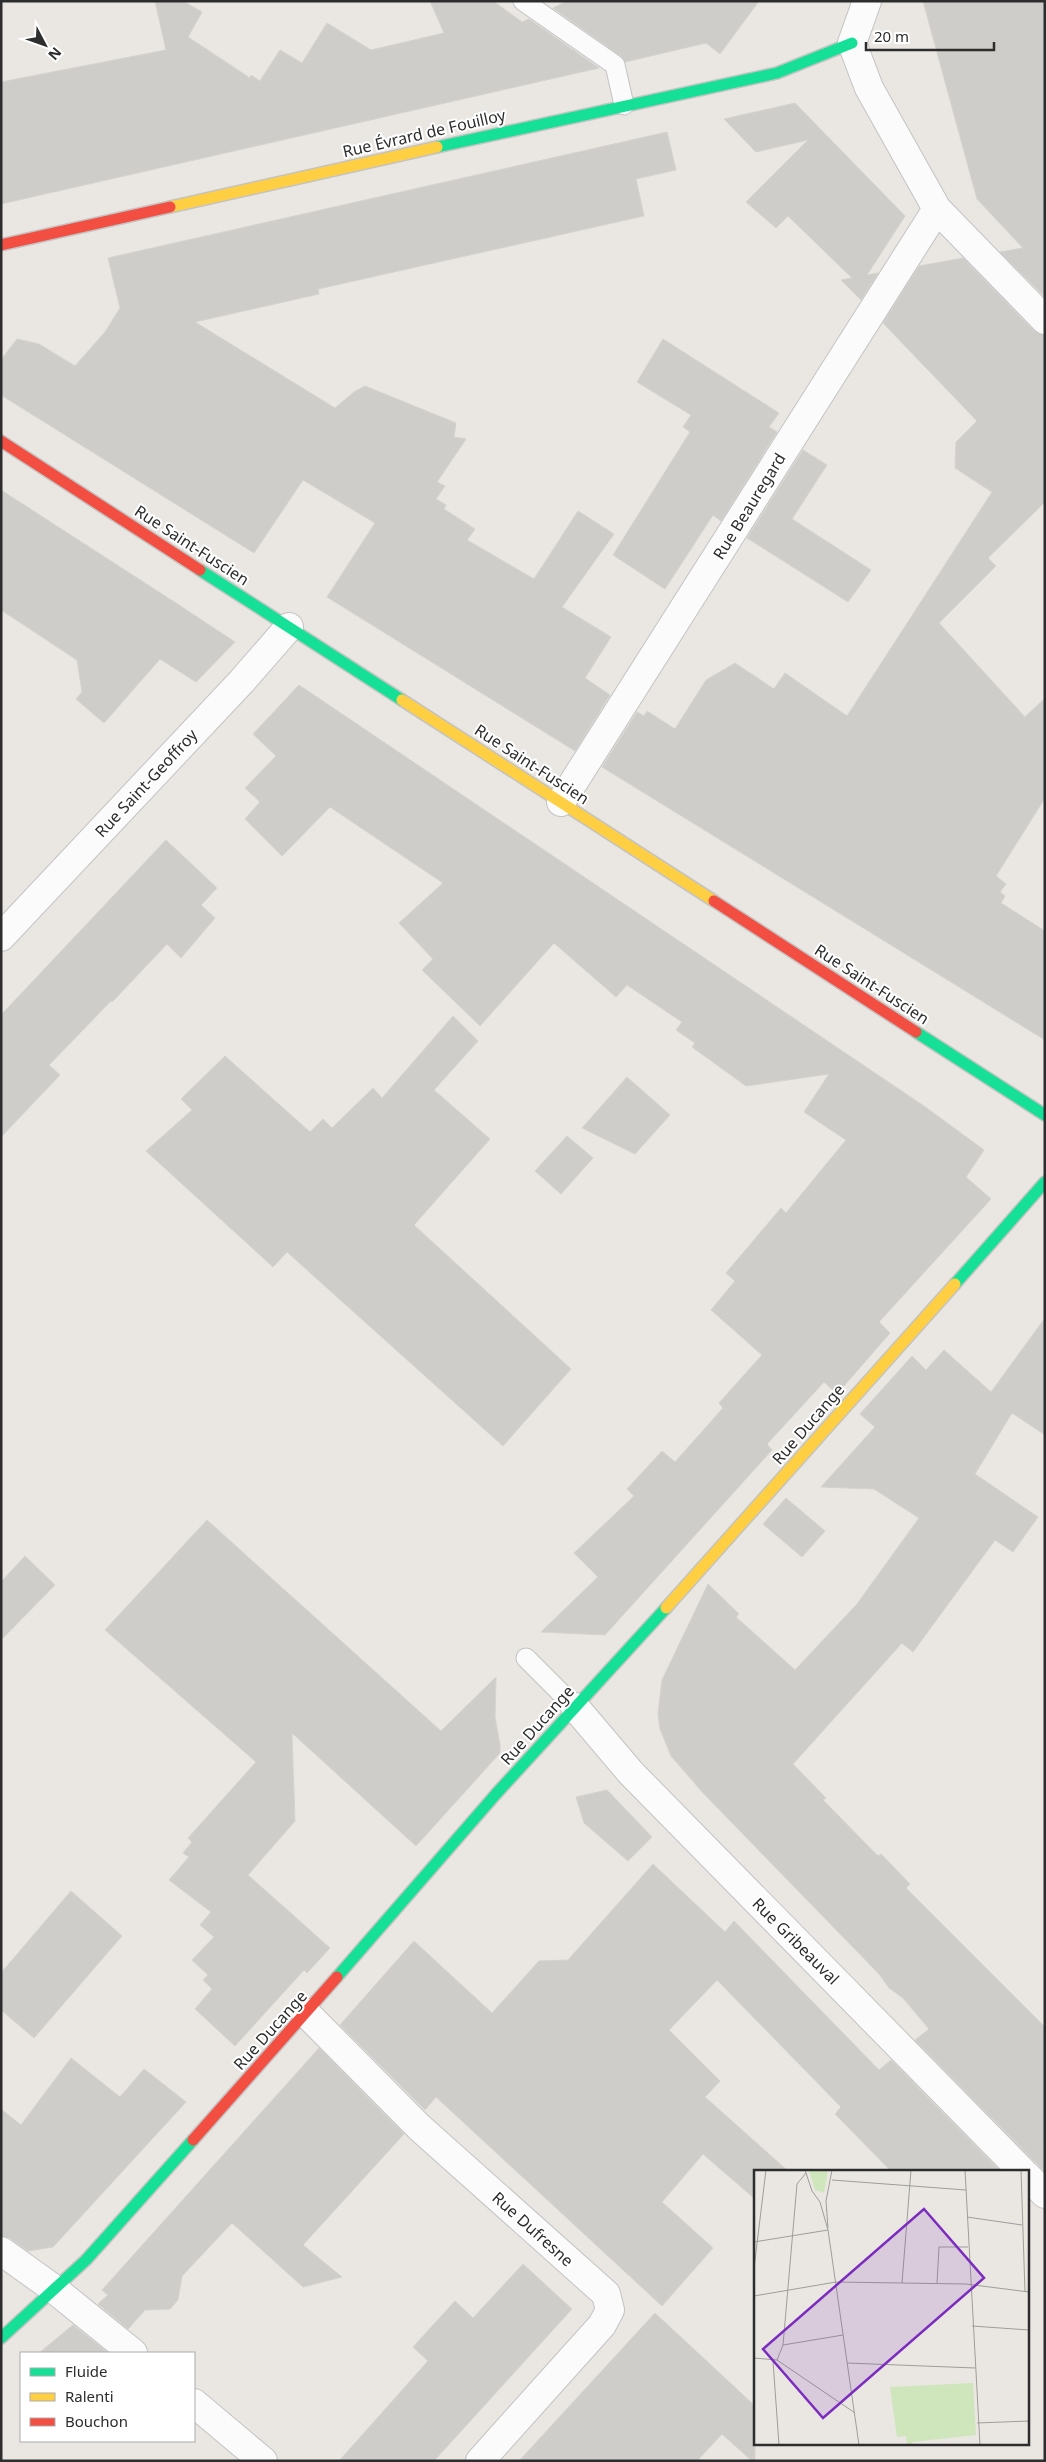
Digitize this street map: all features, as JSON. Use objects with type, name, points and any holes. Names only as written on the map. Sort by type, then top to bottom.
[{"type":"street","points":[[868,1],[852,43],[869,88],[937,210],[1045,320]]},
{"type":"street","name":"Rue Évrard de Fouilloy","points":[[1,245],[624,105],[777,73],[852,43]]},
{"type":"street","name":"Rue Beauregard","points":[[561,802],[937,210]]},
{"type":"street","name":"Rue Saint-Fuscien","points":[[1,441],[1045,1115]]},
{"type":"street","name":"Rue Saint-Geoffroy","points":[[1,937],[242,681],[289,627]]},
{"type":"street","name":"Rue Ducange","points":[[1,2338],[86,2260],[306,2014],[574,1707],[744,1522],[1045,1182]]},
{"type":"street","name":"Rue Gribeauval","points":[[574,1707],[631,1773],[1021,2170]]},
{"type":"street","name":"Rue Dufresne","points":[[306,2014],[419,2127],[606,2294],[610,2310],[602,2325],[480,2461]]},
{"type":"street","points":[[1028,2177],[1045,2194]]},
{"type":"street","points":[[1,2251],[54,2289],[132,2352]]},
{"type":"street","points":[[195,2404],[263,2461]]},
{"type":"lane","points":[[522,1],[615,65],[624,105]]},
{"type":"lane","points":[[526,1658],[574,1707]]},
{"type":"building","points":[[155,1],[183,1],[202,12],[188,37],[250,78],[251,75],[260,81],[280,50],[302,63],[327,23],[371,50],[444,33],[430,1],[493,1],[522,22],[529,19],[599,68],[1,204],[1,82],[166,50]]},
{"type":"building","points":[[567,1],[759,1],[720,54],[706,43],[625,62],[621,56],[553,8]]},
{"type":"building","points":[[923,1],[1045,1],[1045,297],[1000,252],[1023,248],[977,199]]},
{"type":"building","points":[[795,103],[905,216],[867,275],[878,273],[861,300],[841,280],[852,278],[788,216],[776,228],[746,202],[808,140],[756,152],[724,119]]},
{"type":"building","points":[[667,132],[676,170],[636,179],[644,216],[318,289],[319,294],[195,322],[335,408],[354,392],[365,386],[456,423],[454,437],[466,439],[437,482],[445,486],[436,499],[446,505],[444,509],[475,529],[467,540],[534,579],[578,511],[614,534],[562,607],[611,637],[585,678],[610,695],[575,751],[327,597],[375,523],[303,480],[254,553],[1,395],[1,360],[17,339],[39,344],[75,366],[105,332],[120,308],[108,258]]},
{"type":"building","points":[[963,258],[1034,331],[1045,335],[1045,502],[988,558],[996,566],[939,623],[1025,717],[1045,698],[1045,798],[996,876],[1006,884],[1000,892],[1005,896],[1001,903],[1045,931],[1045,1040],[602,767],[637,712],[644,716],[647,711],[675,729],[706,680],[735,663],[774,689],[785,673],[847,716],[992,492],[955,468],[956,442],[977,421],[883,323],[919,266]]},
{"type":"building","points":[[663,339],[779,413],[769,427],[777,432],[721,521],[713,515],[665,589],[613,555],[690,432],[683,427],[691,415],[637,382]]},
{"type":"building","points":[[803,450],[827,465],[792,519],[871,570],[848,602],[747,538]]},
{"type":"building","points":[[1,490],[235,642],[196,682],[160,659],[104,723],[76,699],[82,692],[77,660],[1,610]]},
{"type":"building","points":[[299,685],[924,1106],[984,1150],[966,1177],[991,1199],[879,1322],[890,1333],[837,1394],[824,1382],[767,1444],[772,1450],[605,1635],[541,1632],[598,1577],[574,1553],[634,1496],[627,1489],[662,1451],[675,1462],[723,1408],[719,1403],[762,1355],[711,1310],[735,1281],[726,1273],[781,1208],[786,1213],[846,1140],[804,1112],[829,1074],[746,1086],[692,1047],[695,1043],[676,1030],[682,1022],[627,985],[616,997],[554,943],[480,1026],[422,970],[433,959],[399,923],[443,883],[330,807],[282,856],[245,819],[260,802],[245,788],[276,756],[253,734]]},
{"type":"building","points":[[166,840],[217,888],[201,905],[215,918],[181,958],[167,944],[111,1001],[49,1065],[60,1075],[1,1137],[1,1015]]},
{"type":"building","points":[[453,1016],[478,1041],[434,1090],[490,1139],[414,1225],[571,1369],[503,1446],[287,1252],[273,1267],[146,1151],[192,1110],[181,1099],[225,1056],[310,1132],[323,1119],[332,1128],[373,1088],[382,1098]]},
{"type":"building","points":[[627,1077],[670,1115],[635,1154],[582,1128]]},
{"type":"building","points":[[567,1136],[593,1158],[561,1194],[535,1171]]},
{"type":"building","points":[[1045,1318],[1045,1435],[1012,1413],[975,1474],[1038,1517],[1013,1552],[995,1540],[913,1652],[902,1643],[793,1764],[826,1798],[823,1800],[878,1856],[881,1854],[910,1884],[906,1888],[1045,2027],[1044,2171],[915,2040],[929,2029],[903,1998],[889,1988],[879,1974],[704,1794],[671,1756],[660,1729],[658,1713],[662,1680],[708,1584],[739,1614],[736,1617],[795,1670],[857,1604],[919,1518],[874,1489],[821,1487],[875,1427],[860,1414],[912,1356],[926,1370],[944,1350],[991,1392]]},
{"type":"building","points":[[786,1498],[825,1531],[802,1557],[763,1524]]},
{"type":"building","points":[[207,1520],[441,1731],[496,1677],[495,1717],[500,1744],[500,1753],[416,1846],[292,1733],[295,1821],[248,1875],[330,1948],[307,1973],[304,1970],[235,2046],[195,2009],[212,1989],[203,1980],[208,1975],[192,1960],[214,1937],[200,1925],[211,1912],[169,1880],[189,1857],[183,1853],[192,1842],[188,1838],[256,1762],[105,1630]]},
{"type":"building","points":[[25,1556],[55,1585],[1,1640],[1,1582]]},
{"type":"building","points":[[607,1790],[652,1837],[628,1861],[584,1823],[576,1797]]},
{"type":"building","points":[[653,1864],[725,1932],[734,1921],[879,2070],[891,2060],[999,2170],[890,2170],[835,2114],[841,2107],[717,1980],[669,2030],[720,2081],[705,2097],[787,2170],[754,2170],[754,2198],[703,2154],[662,2202],[713,2248],[662,2306],[436,2097],[425,2110],[340,2025],[414,1941],[492,2013],[539,1961],[568,1960]]},
{"type":"building","points":[[71,1891],[122,1936],[34,2038],[1,2010],[1,1973]]},
{"type":"building","points":[[319,2048],[404,2134],[303,2245],[342,2277],[303,2287],[232,2223],[182,2276],[178,2300],[170,2309],[145,2310],[128,2329],[98,2304],[108,2295],[102,2290]]},
{"type":"building","points":[[71,2058],[120,2097],[144,2069],[186,2102],[53,2247],[28,2251],[10,2238],[1,2236],[1,2109],[21,2125]]},
{"type":"building","points":[[523,2264],[572,2309],[434,2461],[339,2461],[428,2361],[413,2347],[455,2301],[473,2318]]},
{"type":"building","points":[[655,2313],[754,2405],[755,2461],[752,2461],[722,2434],[697,2461],[519,2461]]},
{"type":"building","points":[[73,2325],[107,2352],[40,2352]]},
{"type":"traffic: fast","points":[[437,147],[777,73],[852,43]]},
{"type":"traffic: fast","points":[[200,570],[402,700]]},
{"type":"traffic: fast","points":[[916,1032],[1045,1115]]},
{"type":"traffic: fast","points":[[955,1284],[1045,1182]]},
{"type":"traffic: fast","points":[[337,1977],[496,1794],[666,1608]]},
{"type":"traffic: fast","points":[[1,2338],[86,2260],[193,2140]]},
{"type":"traffic: slow","points":[[170,207],[437,147]]},
{"type":"traffic: slow","points":[[402,700],[714,901]]},
{"type":"traffic: slow","points":[[666,1608],[955,1284]]},
{"type":"traffic: jam","points":[[1,245],[170,207]]},
{"type":"traffic: jam","points":[[1,441],[200,570]]},
{"type":"traffic: jam","points":[[714,901],[916,1032]]},
{"type":"traffic: jam","points":[[193,2140],[337,1977]]}]
